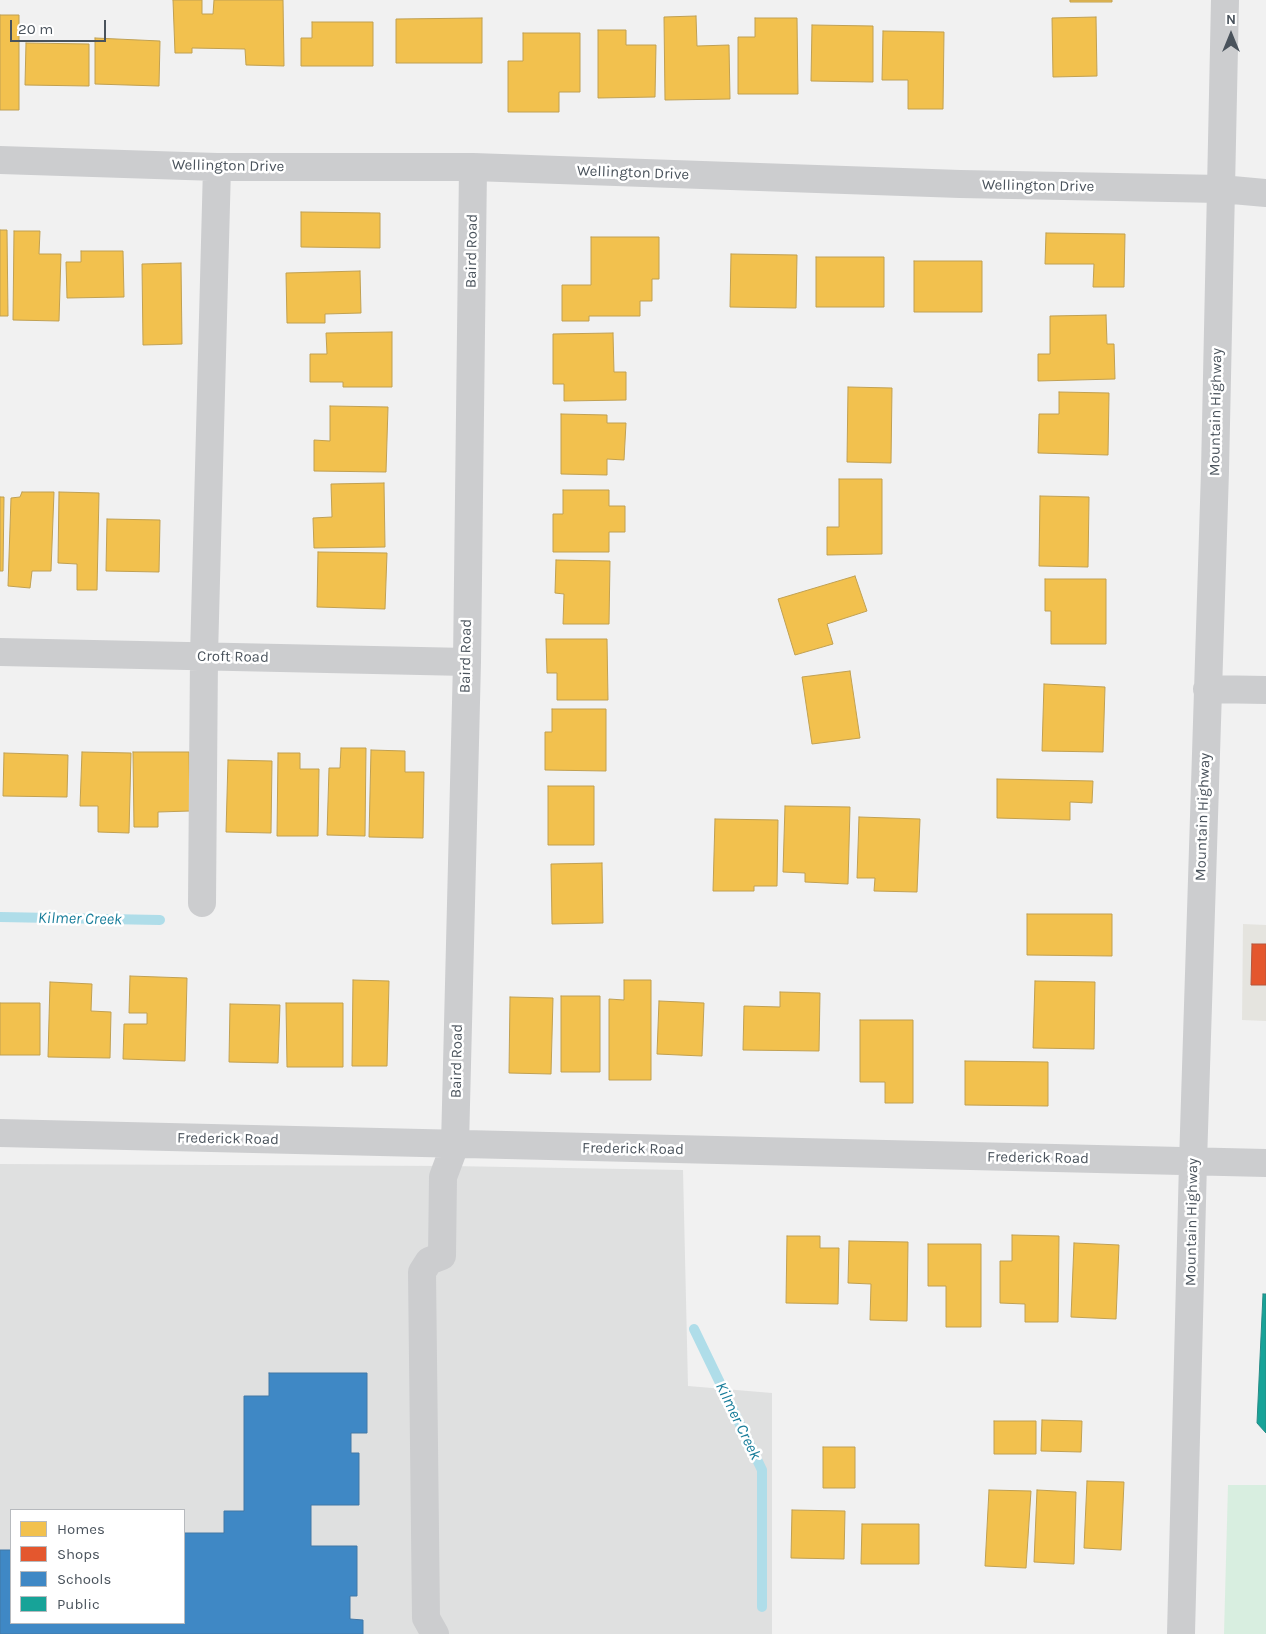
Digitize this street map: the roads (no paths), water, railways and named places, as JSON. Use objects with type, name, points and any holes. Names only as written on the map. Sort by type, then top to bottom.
[{"type":"street","name":"Mountain Highway","points":[[1182,1634],[1225,0]]},
{"type":"street","name":"Wellington Drive","points":[[0,160],[217,168],[473,167],[960,184],[1221,189],[1266,193]]},
{"type":"street","name":"Baird Road","points":[[435,1634],[426,1618],[422,1272],[429,1261],[442,1256],[443,1177],[455,1145],[466,662],[473,167]]},
{"type":"street","points":[[202,903],[204,656],[217,168]]},
{"type":"street","name":"Croft Road","points":[[0,652],[466,662]]},
{"type":"street","points":[[1207,689],[1266,690]]},
{"type":"street","name":"Frederick Road","points":[[0,1133],[1266,1163]]},
{"type":"waterway","name":"Kilmer Creek","points":[[0,917],[160,920]]},
{"type":"waterway","name":"Kilmer Creek","points":[[694,1329],[762,1470],[762,1607]]}]
